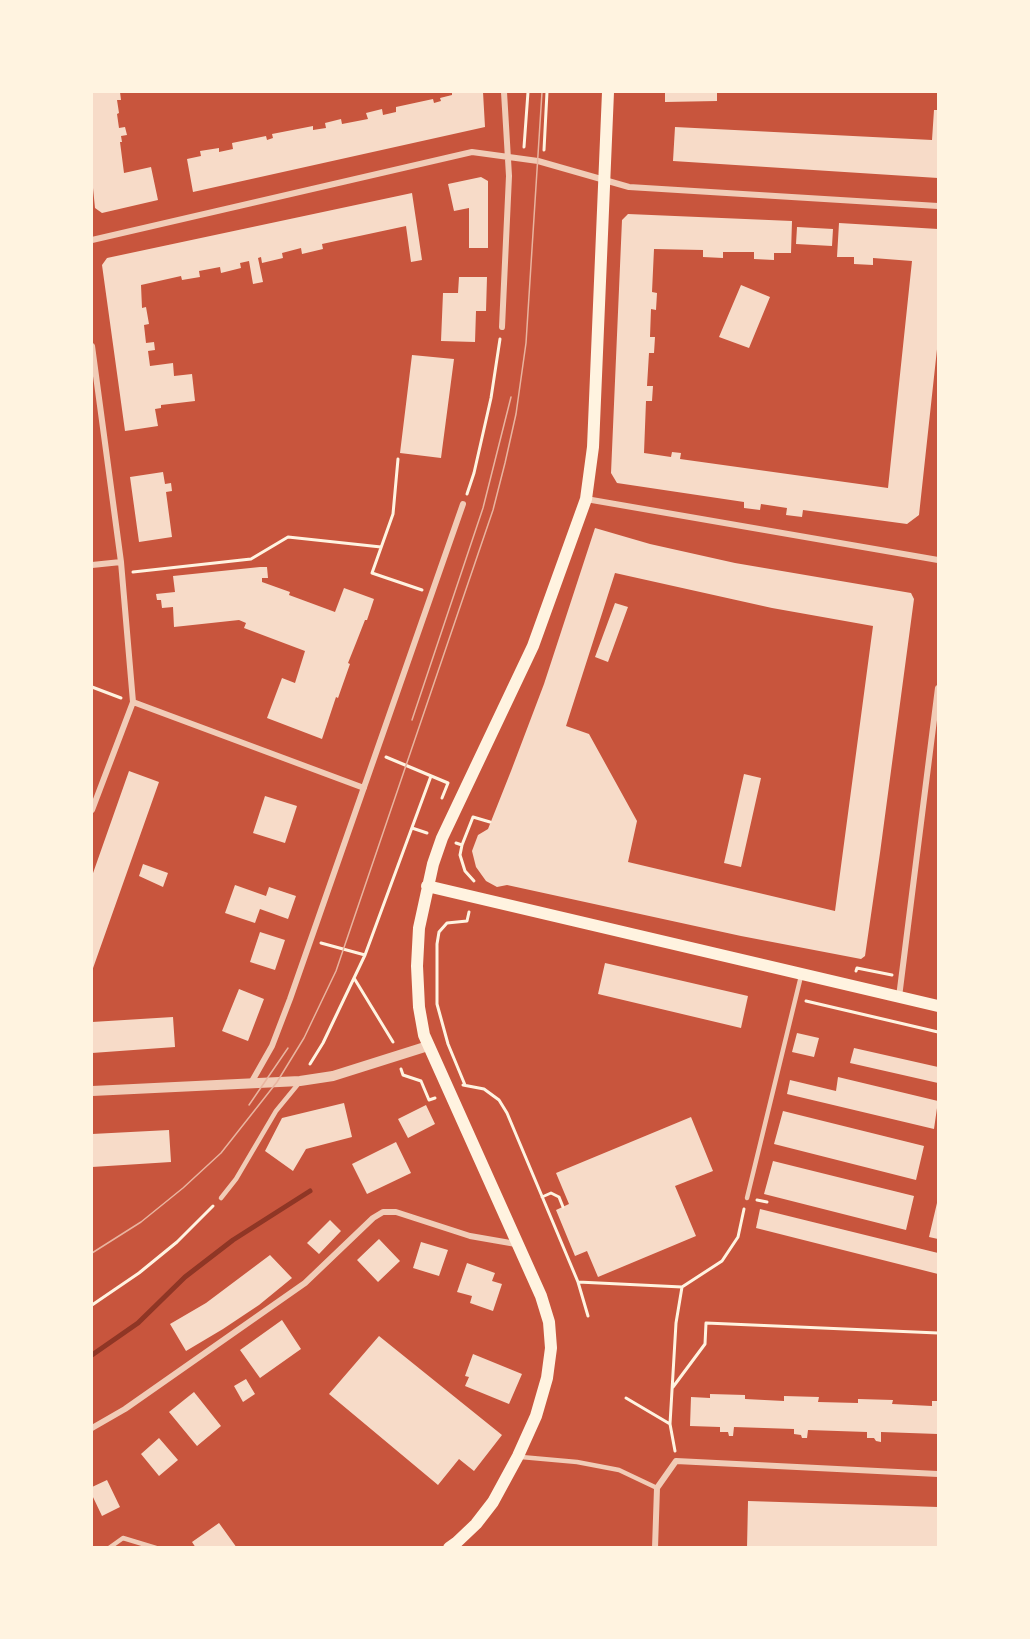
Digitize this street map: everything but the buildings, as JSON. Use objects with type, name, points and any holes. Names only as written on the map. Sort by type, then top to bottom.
[{"type":"main road","points":[[449,1548],[476,1524],[493,1502],[518,1456],[536,1416],[547,1378],[551,1348],[549,1322],[541,1296],[428,1046],[419,1007],[418,928],[442,838],[533,646],[586,499],[593,447],[608,92]]},
{"type":"main road","points":[[428,886],[939,1006]]},
{"type":"street","points":[[502,327],[509,156],[504,92]]},
{"type":"street","points":[[92,240],[472,152],[538,161],[629,187],[939,206]]},
{"type":"street","points":[[92,346],[121,562],[134,702],[94,797],[92,810]]},
{"type":"street","points":[[586,499],[939,560]]},
{"type":"street","points":[[251,1083],[272,1046],[290,999],[463,504]]},
{"type":"street","points":[[92,565],[121,562]]},
{"type":"street","points":[[899,997],[939,688]]},
{"type":"street","points":[[134,702],[364,788]]},
{"type":"street","points":[[92,1091],[300,1081],[333,1076],[428,1046]]},
{"type":"street","points":[[92,1428],[125,1409],[305,1284],[373,1218],[383,1212],[396,1212],[470,1236],[516,1244]]},
{"type":"street","points":[[655,1548],[657,1488],[676,1461],[939,1474]]},
{"type":"lane","points":[[747,1198],[802,974]]},
{"type":"lane","points":[[221,1198],[236,1179],[276,1111],[300,1081]]},
{"type":"lane","points":[[518,1456],[577,1462],[619,1470],[657,1488]]},
{"type":"lane","points":[[109,1548],[123,1538],[156,1548]]},
{"type":"path","points":[[525,139],[528,92]]},
{"type":"path","points":[[544,141],[547,92]]},
{"type":"path","points":[[463,504],[474,473],[491,398],[502,327]]},
{"type":"path","points":[[398,459],[393,514],[372,573],[432,593]]},
{"type":"path","points":[[122,573],[251,559],[288,537],[381,547]]},
{"type":"path","points":[[92,687],[104,691]]},
{"type":"path","points":[[376,753],[448,783],[441,803]]},
{"type":"path","points":[[300,1081],[323,1043],[365,955],[431,776]]},
{"type":"path","points":[[478,818],[490,822]]},
{"type":"path","points":[[462,845],[460,855],[465,871],[476,883],[467,921],[447,923],[439,933],[437,1004],[448,1044],[465,1084]]},
{"type":"path","points":[[329,946],[365,955]]},
{"type":"path","points":[[354,978],[391,1038],[397,1055]]},
{"type":"path","points":[[796,998],[939,1032]]},
{"type":"path","points":[[563,1207],[559,1197],[551,1193],[542,1197],[578,1282],[588,1316]]},
{"type":"path","points":[[92,1305],[139,1273],[177,1242],[221,1198]]},
{"type":"path","points":[[578,1282],[682,1287],[722,1261],[738,1237],[747,1198]]},
{"type":"path","points":[[676,1461],[670,1424],[676,1323],[682,1287]]},
{"type":"path","points":[[673,1387],[705,1344],[706,1323],[939,1333]]},
{"type":"path","points":[[627,1398],[670,1424]]},
{"type":"waterway","points":[[92,1355],[138,1323],[185,1277],[233,1240],[310,1191]]},
{"type":"tram line","points":[[92,1253],[141,1222],[221,1153],[277,1082],[304,1038],[336,971],[493,510],[505,463],[516,414],[526,343],[542,92]]},
{"type":"tram line","points":[[412,720],[483,508],[511,397]]},
{"type":"tram line","points":[[249,1105],[288,1048]]}]
